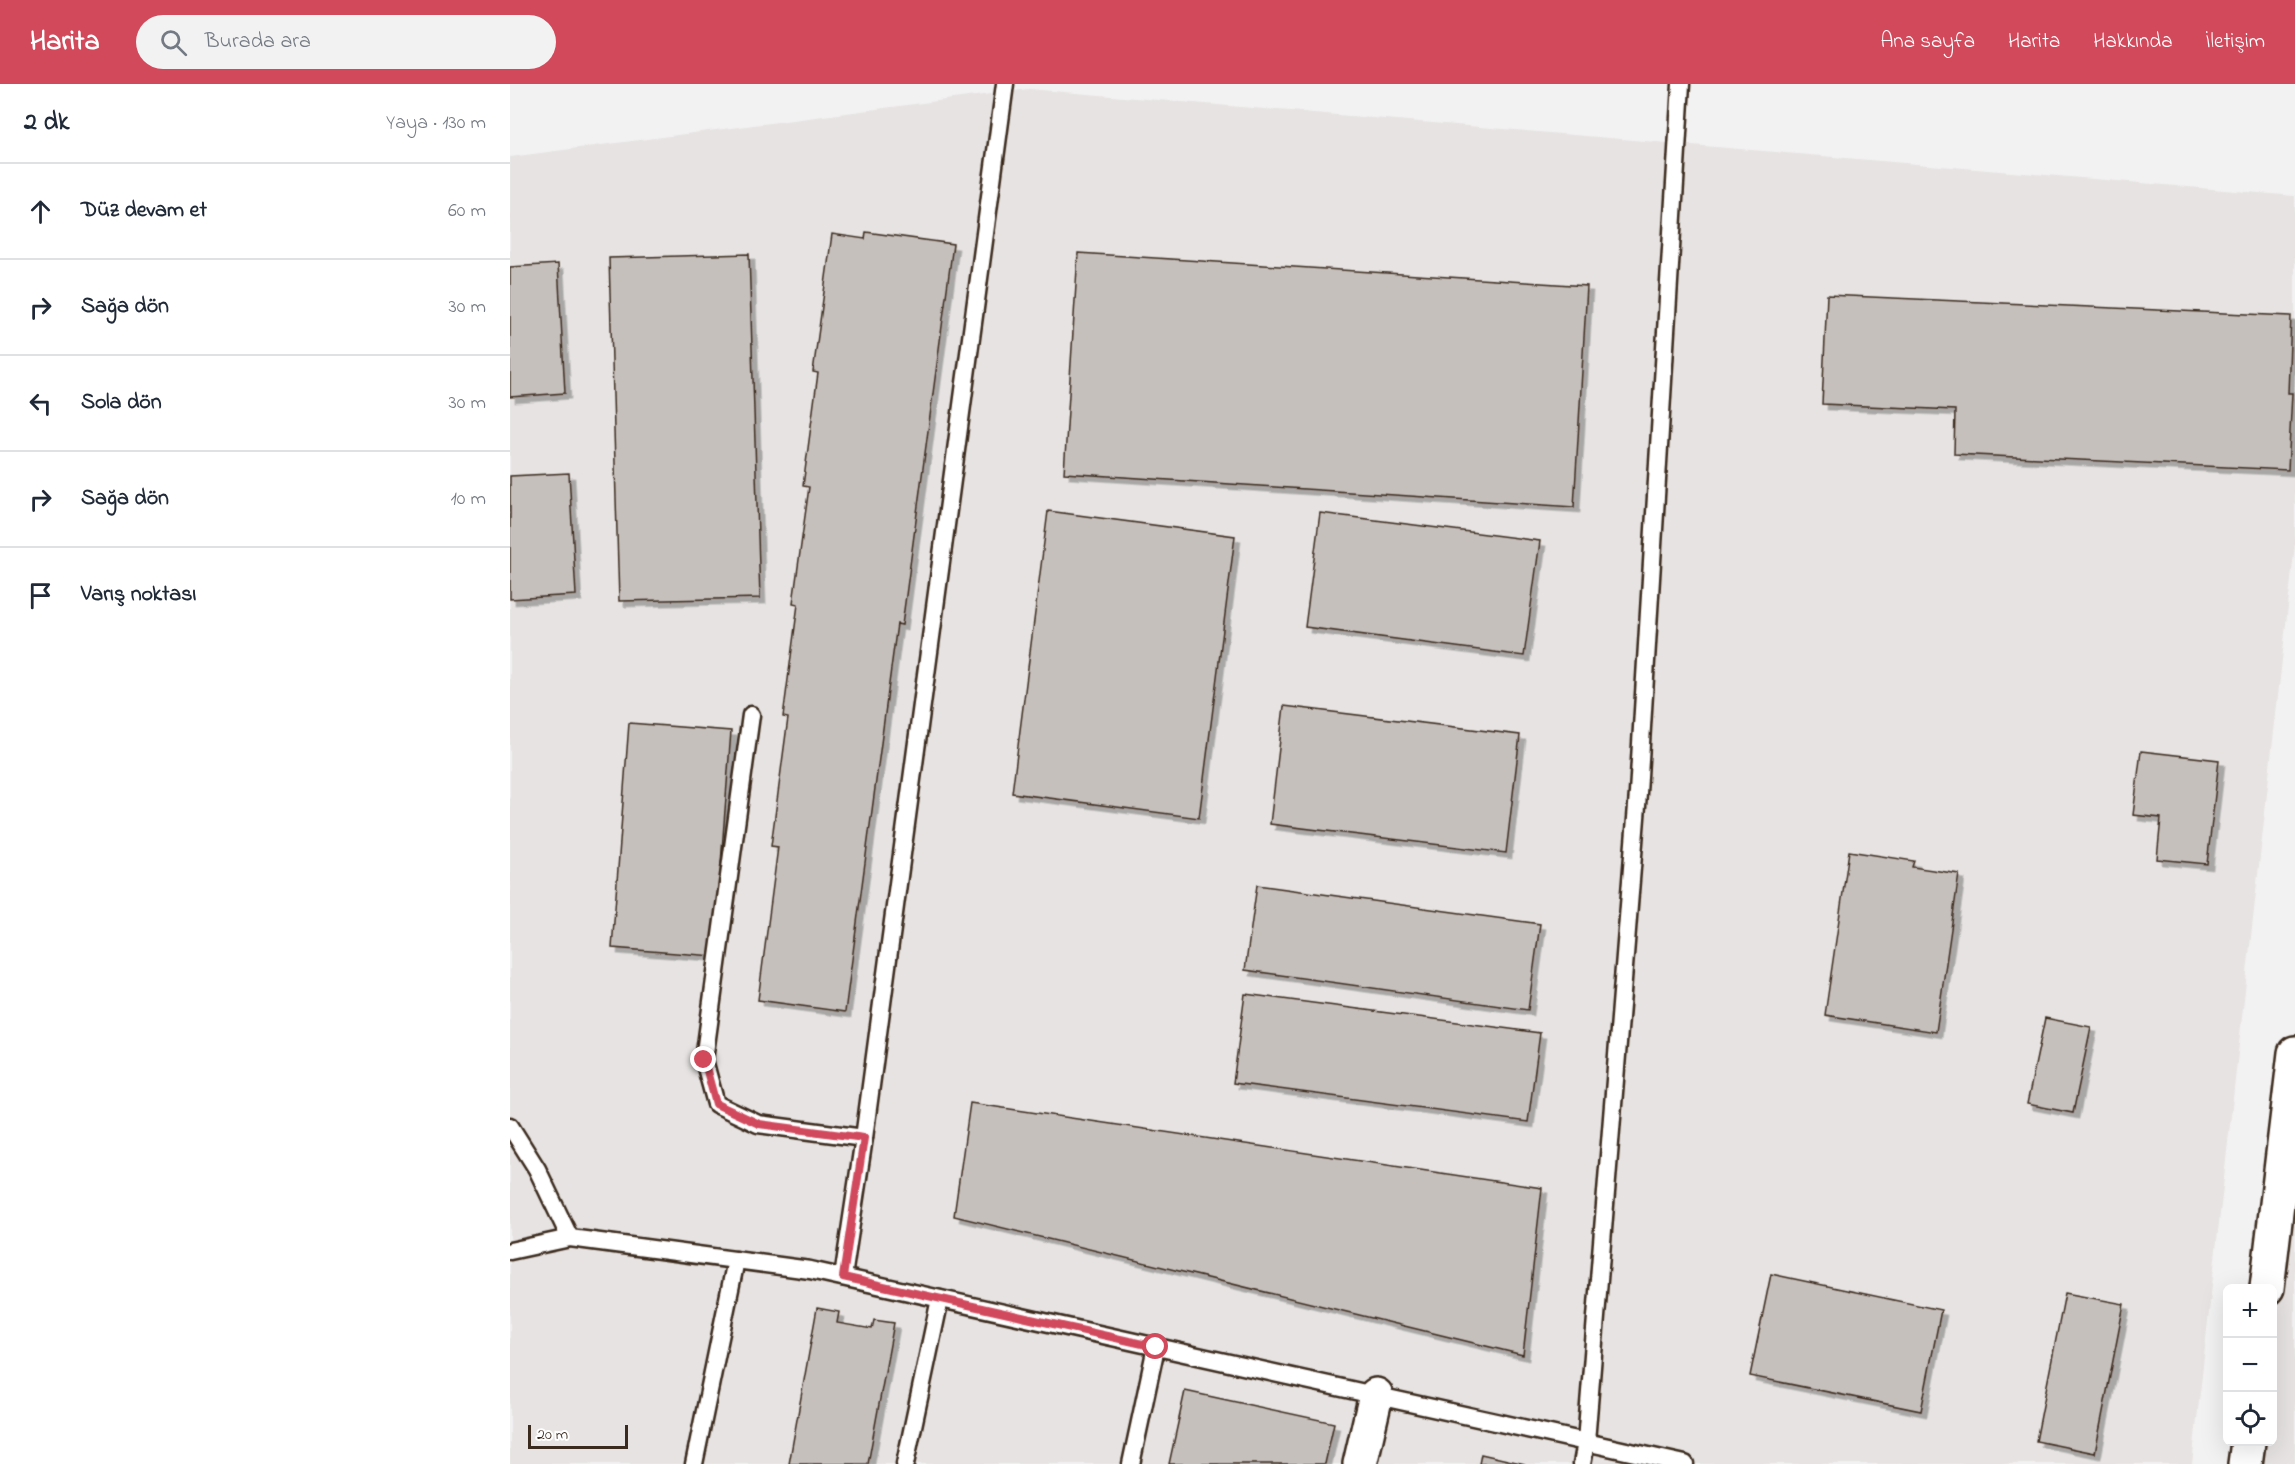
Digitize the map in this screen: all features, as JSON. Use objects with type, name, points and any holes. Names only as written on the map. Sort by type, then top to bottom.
[{"type":"street","points":[[2268,1284],[2293,1094],[2295,1053]]},
{"type":"street","points":[[1360,1464],[1376,1395]]},
{"type":"street","points":[[2245,1464],[2247,1446]]},
{"type":"lane","points":[[843,1277],[864,1138],[1005,84]]},
{"type":"lane","points":[[1582,1464],[1586,1442],[1638,794],[1681,84]]},
{"type":"lane","points":[[751,715],[704,1060],[716,1104],[759,1124],[864,1138]]},
{"type":"lane","points":[[510,1126],[537,1169],[570,1238]]},
{"type":"lane","points":[[510,1251],[570,1238],[810,1270],[1685,1464]]},
{"type":"lane","points":[[694,1464],[736,1260]]},
{"type":"lane","points":[[905,1464],[940,1299]]},
{"type":"lane","points":[[1131,1464],[1156,1347]]},
{"type":"shaded area","points":[[1029,89],[2295,196],[2295,544],[2192,1464],[510,1464],[510,157]]},
{"type":"shaded area","points":[[2295,1184],[2295,1464],[2256,1464],[2259,1446],[2277,1446],[2277,1317]]},
{"type":"building","points":[[866,232],[953,244],[902,625],[897,624],[845,1012],[758,1000],[778,847],[771,846],[788,718],[783,717],[798,604],[793,603],[809,487],[803,486],[818,373],[813,372],[832,234],[865,239]]},
{"type":"building","points":[[1078,253],[1587,286],[1574,507],[1064,473]]},
{"type":"building","points":[[749,254],[760,598],[619,601],[609,258]]},
{"type":"building","points":[[558,264],[565,393],[510,397],[510,267]]},
{"type":"building","points":[[1827,295],[2291,316],[2288,393],[2292,393],[2288,470],[1954,454],[1955,410],[1822,404]]},
{"type":"building","points":[[569,473],[576,595],[510,599],[510,476]]},
{"type":"building","points":[[1048,511],[1235,536],[1199,818],[1012,793]]},
{"type":"building","points":[[1320,513],[1540,541],[1524,656],[1305,627]]},
{"type":"building","points":[[1284,706],[1520,735],[1506,853],[1270,824]]},
{"type":"building","points":[[629,723],[731,731],[714,956],[612,948]]},
{"type":"building","points":[[2141,751],[2219,760],[2207,864],[2157,859],[2161,818],[2133,815]]},
{"type":"building","points":[[1849,851],[1914,861],[1912,867],[1959,874],[1936,1032],[1825,1015]]},
{"type":"building","points":[[1257,885],[1540,924],[1528,1010],[1245,970]]},
{"type":"building","points":[[1245,994],[1540,1033],[1528,1122],[1233,1083]]},
{"type":"building","points":[[2045,1018],[2091,1027],[2073,1113],[2027,1104]]},
{"type":"building","points":[[970,1103],[1542,1188],[1523,1355],[954,1216]]},
{"type":"building","points":[[1771,1274],[1941,1310],[1921,1411],[1750,1376]]},
{"type":"building","points":[[2065,1293],[2124,1304],[2095,1453],[2036,1441]]},
{"type":"building","points":[[817,1308],[839,1312],[837,1323],[872,1329],[874,1320],[894,1323],[868,1464],[789,1464]]},
{"type":"building","points":[[1185,1391],[1334,1423],[1325,1464],[1169,1464]]},
{"type":"building","points":[[1481,1454],[1525,1464],[1479,1464]]},
{"type":"route","points":[[704,1060],[716,1104],[759,1124],[864,1138],[843,1277],[1156,1347]]}]
